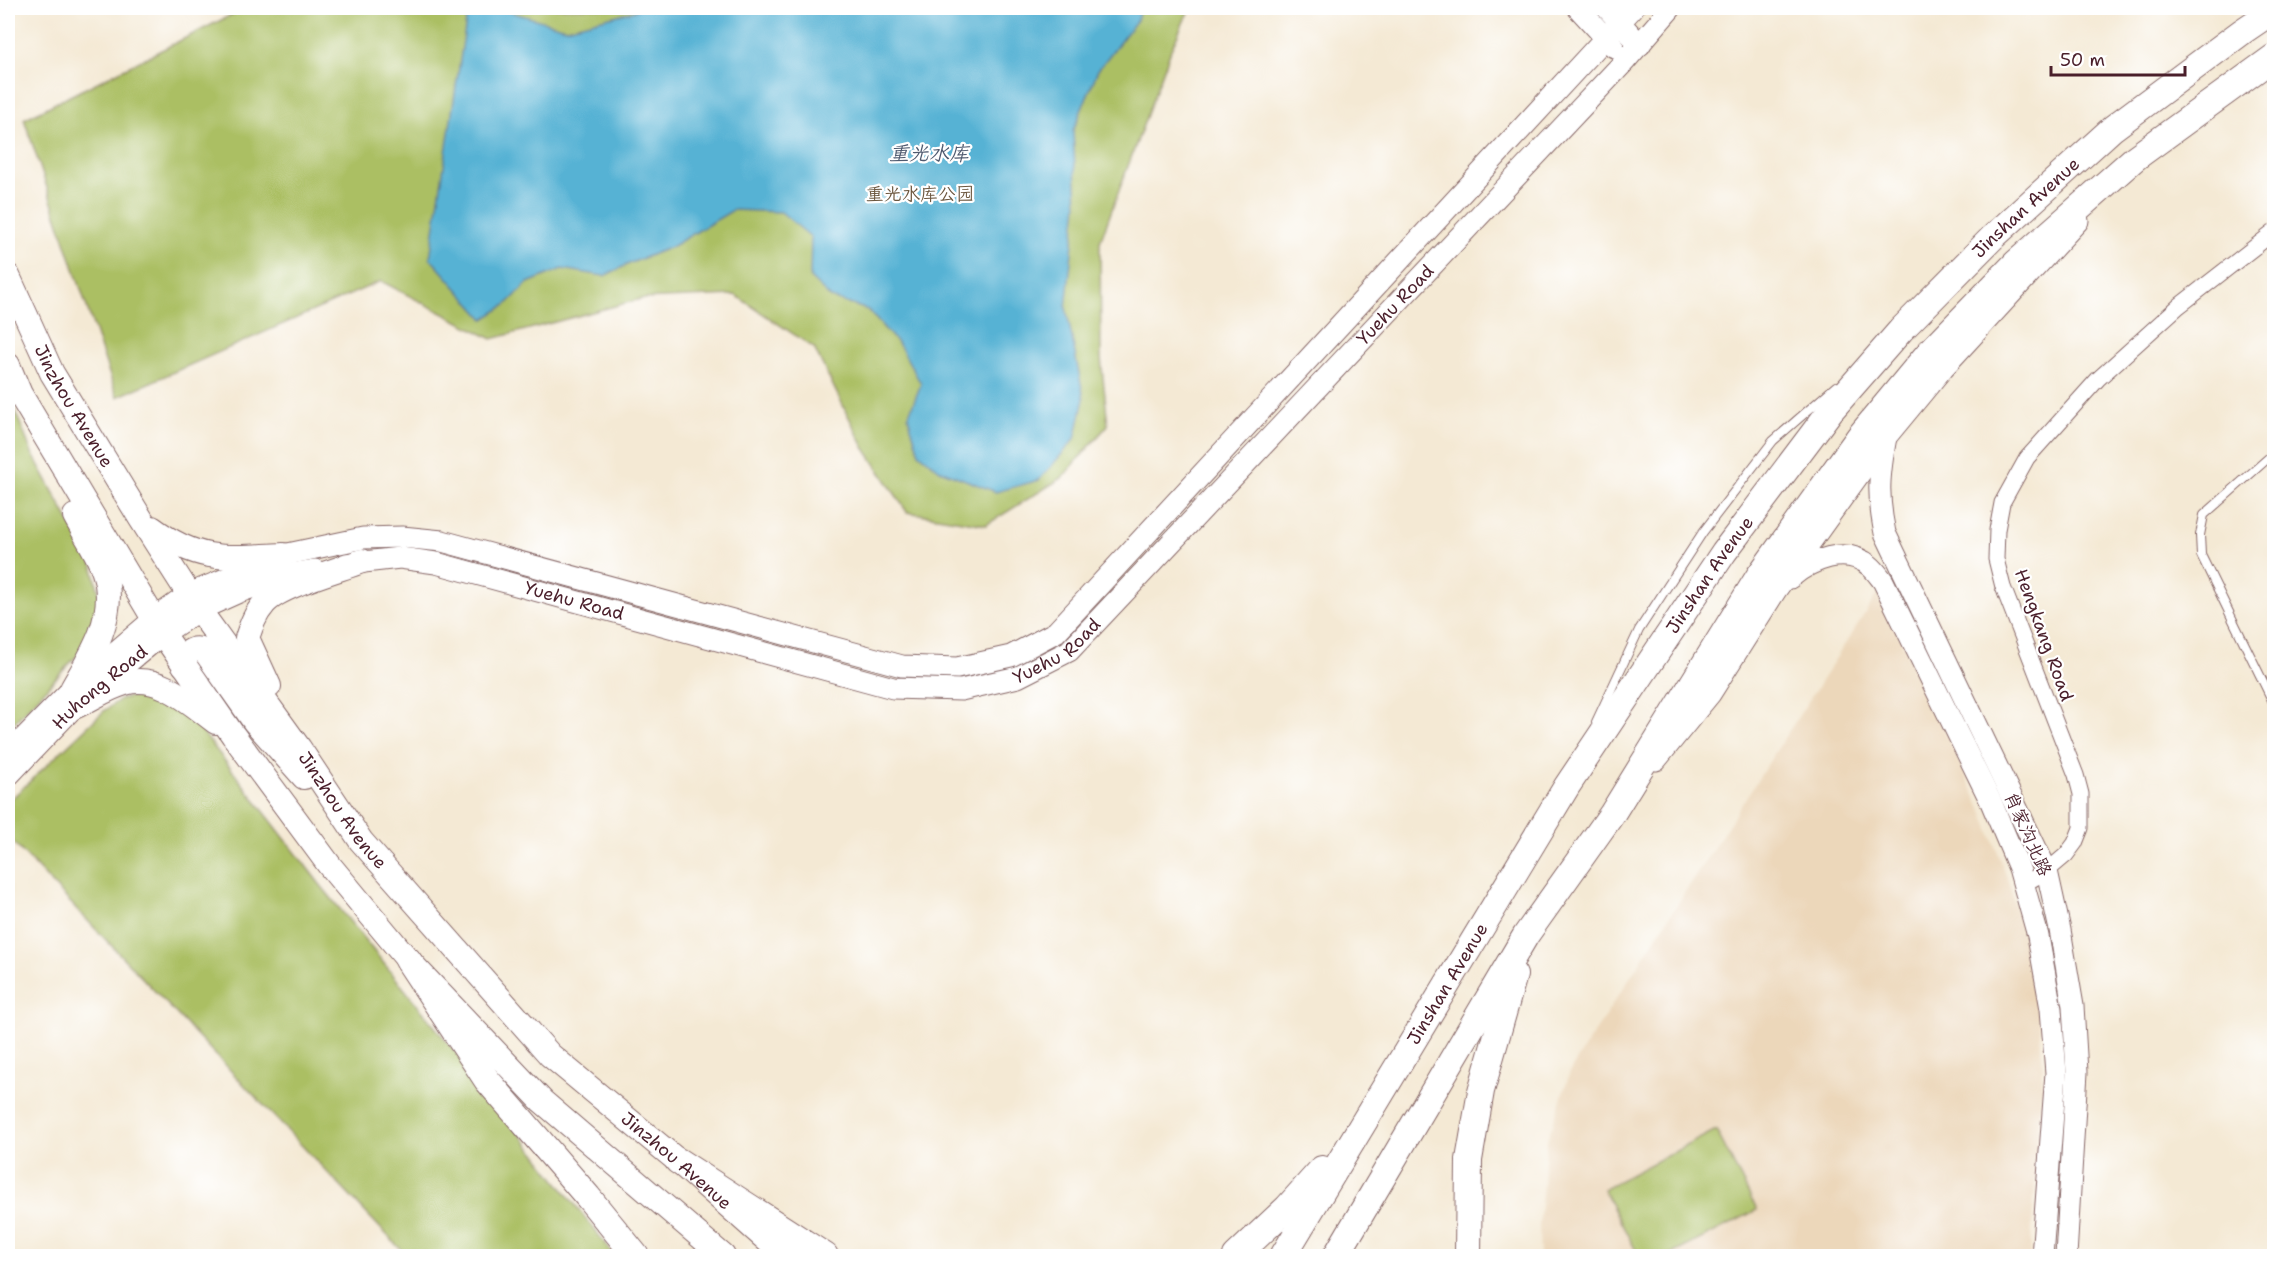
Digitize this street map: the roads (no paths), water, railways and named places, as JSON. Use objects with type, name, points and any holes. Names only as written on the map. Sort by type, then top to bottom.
[{"type":"highway","name":"Jinshan Avenue","points":[[1283,1257],[1567,786],[1724,552],[1831,410],[1901,330],[1993,237],[2114,128],[2274,10]]},
{"type":"highway","name":"Jinshan Avenue","points":[[1336,1257],[1526,935],[1612,814],[1759,576],[1859,437],[1927,355],[2016,263],[2135,158],[2274,57]]},
{"type":"highway","points":[[1468,1257],[1469,1160],[1479,1103],[1526,935]]},
{"type":"highway","points":[[408,960],[487,1080],[588,1197],[636,1257]]},
{"type":"highway","points":[[1236,1257],[1287,1208],[1360,1127]]},
{"type":"highway","points":[[678,1161],[825,1257]]},
{"type":"main road","points":[[1578,8],[1626,60]]},
{"type":"main road","name":"Yuehu Road","points":[[194,602],[239,592],[290,574],[362,561],[399,558],[436,563],[893,688],[961,690],[1018,677],[1069,651],[1626,60],[1671,8]]},
{"type":"main road","points":[[1620,12],[1640,45]]},
{"type":"main road","name":"Yuehu Road","points":[[194,602],[283,555],[363,538],[402,537],[442,541],[902,666],[957,668],[1011,656],[1056,632],[1607,38],[1620,12]]},
{"type":"main road","points":[[1612,814],[1710,694],[1776,590],[1886,437],[1942,368],[2135,158]]},
{"type":"main road","name":"Jinzhou Avenue","points":[[8,276],[52,373],[141,519],[194,602],[299,748],[361,841],[550,1055],[678,1161],[785,1257]]},
{"type":"main road","name":"Jinzhou Avenue","points":[[8,365],[20,394],[158,626],[233,735],[330,866],[408,960],[542,1101],[723,1257]]},
{"type":"main road","points":[[20,394],[54,475],[100,563],[107,584],[108,601],[102,633],[73,698]]},
{"type":"main road","name":"肖家沟北路","points":[[1886,437],[1879,475],[1879,502],[1885,533],[2047,871],[2060,930],[2073,1006],[2077,1072],[2066,1257]]},
{"type":"main road","points":[[141,519],[173,543],[188,550],[237,558],[283,555]]},
{"type":"main road","name":"肖家沟北路","points":[[1776,590],[1802,568],[1819,560],[1837,556],[1855,558],[1869,565],[1883,581],[1991,802],[2019,868],[2038,936],[2051,1009],[2056,1073],[2042,1257]]},
{"type":"main road","points":[[299,748],[247,638],[265,602],[282,591],[362,561]]},
{"type":"main road","name":"Huhong Road","points":[[8,754],[158,626],[194,602]]},
{"type":"main road","points":[[184,665],[185,657],[190,650],[197,648],[205,651],[255,722],[361,841]]},
{"type":"main road","points":[[73,698],[125,683],[152,682],[179,695],[233,735]]},
{"type":"main road","name":"Huhong Road","points":[[8,776],[73,698]]},
{"type":"street","name":"Hengkang Road","points":[[2024,884],[2047,871],[2066,855],[2075,843],[2081,828],[2081,794],[2076,775],[2003,587],[1996,559],[1996,530],[2002,503],[2027,458],[2098,379],[2179,306],[2274,232]]},
{"type":"lane","points":[[1850,374],[1901,330]]},
{"type":"lane","points":[[1567,786],[1639,630],[1703,532],[1773,441],[1841,382]]},
{"type":"lane","points":[[2274,453],[2204,515],[2200,535],[2201,555],[2274,704]]},
{"type":"water","name":"重光水库","points":[[468,8],[497,8],[566,28],[639,8],[1140,8],[1137,20],[1098,70],[1073,131],[1077,205],[1066,308],[1084,399],[1075,439],[1039,480],[996,492],[940,470],[919,453],[908,417],[921,384],[900,346],[868,310],[831,298],[810,278],[811,237],[781,212],[733,210],[671,247],[604,276],[562,269],[528,283],[506,305],[484,319],[430,258]]},
{"type":"park label","name":"重光水库公园","points":[[920,194]]}]
